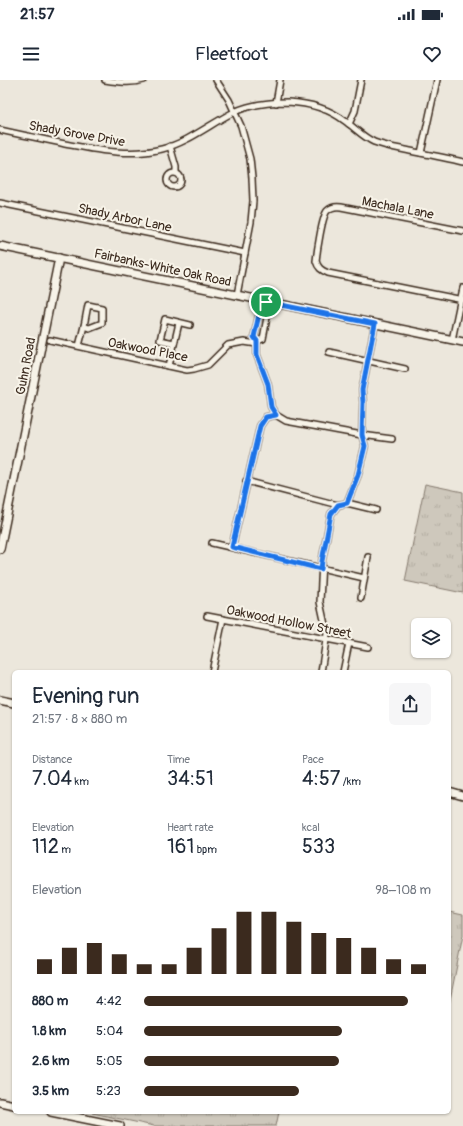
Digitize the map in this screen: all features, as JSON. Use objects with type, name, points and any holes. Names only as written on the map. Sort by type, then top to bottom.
[{"type":"street","points":[[105,80],[129,82],[144,80]]},
{"type":"street","points":[[216,80],[235,112],[246,142],[252,178],[252,213],[237,295]]},
{"type":"street","points":[[276,103],[280,80]]},
{"type":"street","points":[[349,124],[355,111],[361,80]]},
{"type":"street","points":[[421,153],[437,80]]},
{"type":"street","name":"Shady Grove Drive","points":[[0,130],[108,152],[146,152],[170,146],[190,137],[235,112],[252,106],[288,102],[316,106],[332,113],[349,124],[366,138],[374,142],[389,147],[463,162]]},
{"type":"street","points":[[170,146],[176,167],[176,173]]},
{"type":"street","name":"Shady Arbor Lane","points":[[0,203],[245,253]]},
{"type":"street","name":"Machala Lane","points":[[462,299],[328,273],[319,268],[317,265],[316,256],[324,214],[330,208],[334,207],[341,207],[463,231]]},
{"type":"street","name":"Fairbanks-White Oak Road","points":[[0,246],[237,295],[266,304],[463,342]]},
{"type":"street","name":"Guhn Road","points":[[0,549],[59,258]]},
{"type":"street","points":[[452,340],[462,299],[463,288]]},
{"type":"street","points":[[79,346],[88,304],[102,308],[102,323],[89,328],[84,326]]},
{"type":"street","points":[[257,342],[263,339],[268,312],[266,304]]},
{"type":"street","points":[[266,304],[260,310],[254,337],[257,342],[257,355],[268,384],[271,407],[276,415],[286,421],[392,439]]},
{"type":"street","points":[[174,343],[160,340],[165,319],[190,325]]},
{"type":"street","points":[[169,366],[179,323]]},
{"type":"street","points":[[347,503],[358,475],[365,446],[362,435],[362,390],[375,324]]},
{"type":"street","name":"Oakwood Place","points":[[50,340],[187,370],[208,365],[228,345],[244,342],[257,342]]},
{"type":"street","points":[[329,352],[405,369]]},
{"type":"street","points":[[232,547],[246,481],[260,426],[266,417],[276,415]]},
{"type":"street","points":[[246,481],[338,505],[347,503],[376,510]]},
{"type":"street","points":[[321,670],[327,634],[320,602],[321,569],[331,514],[338,505]]},
{"type":"street","points":[[212,544],[232,547],[364,578]]},
{"type":"street","points":[[361,598],[368,557]]},
{"type":"street","name":"Oakwood Hollow Street","points":[[207,616],[368,647]]},
{"type":"street","points":[[212,670],[223,619]]},
{"type":"street","points":[[343,670],[349,643]]},
{"type":"street","points":[[0,700],[12,702]]},
{"type":"street","points":[[451,791],[463,792]]},
{"type":"street","points":[[451,792],[463,796]]},
{"type":"street","points":[[0,1102],[12,1104]]},
{"type":"street","points":[[61,1114],[120,1126]]},
{"type":"green space","points":[[425,484],[463,492],[463,593],[405,581]]},
{"type":"green space","points":[[451,912],[463,915],[463,935],[451,995]]},
{"type":"green space","points":[[97,1114],[279,1114],[276,1126],[154,1126]]},
{"type":"route","points":[[266,302],[375,324],[362,390],[362,435],[365,446],[361,465],[347,503],[338,505],[331,514],[321,569],[232,547],[246,481],[260,426],[266,417],[276,415],[271,407],[268,384],[257,355],[257,341],[254,337],[260,310],[265,307],[266,302]]}]
